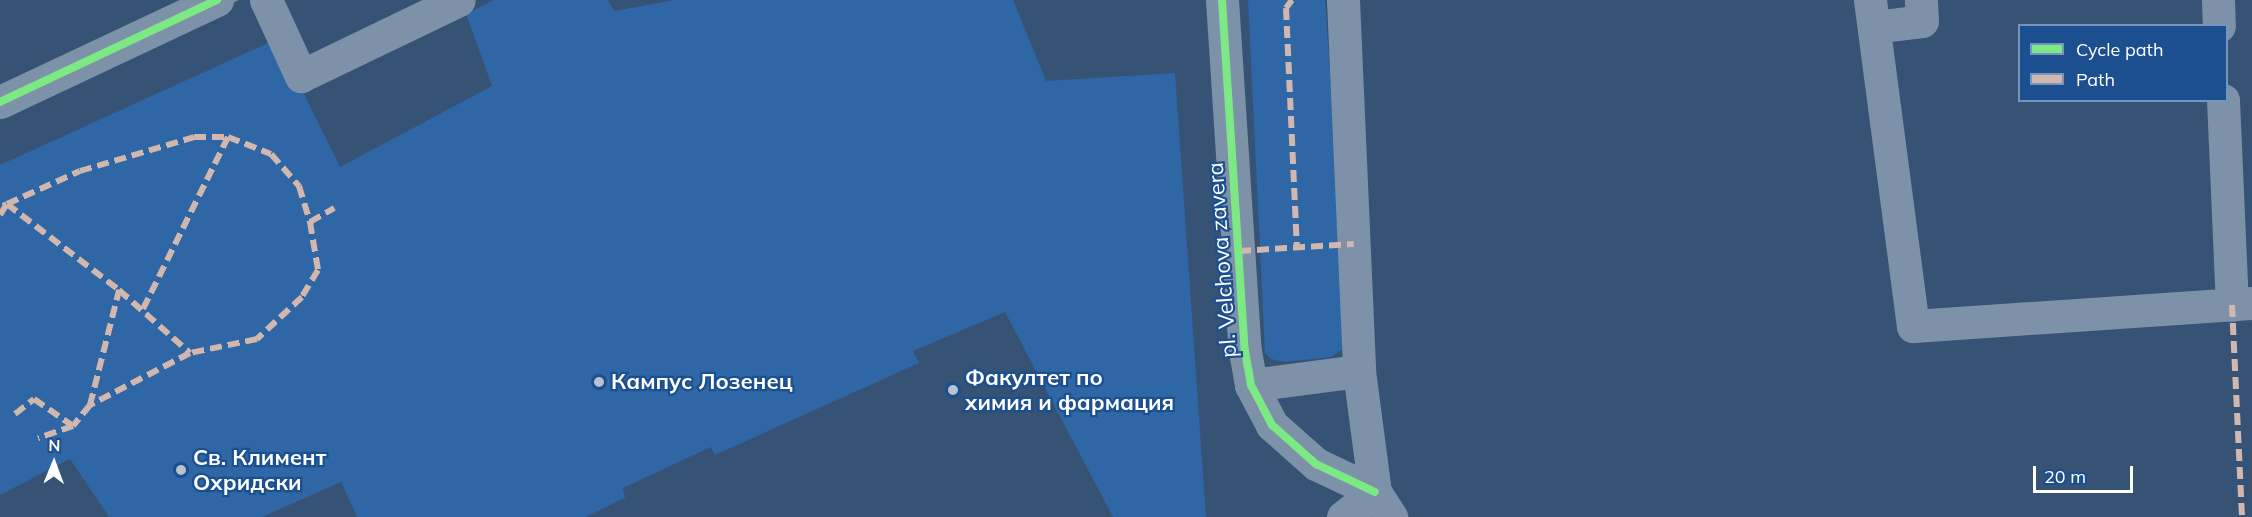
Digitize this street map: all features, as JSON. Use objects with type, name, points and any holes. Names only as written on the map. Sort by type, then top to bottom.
[{"type":"street","points":[[0,102],[217,0]]},
{"type":"street","points":[[266,0],[301,76],[459,0]]},
{"type":"street","name":"pl. Velchova zavera","points":[[1222,0],[1245,351],[1251,385],[1272,425],[1316,464],[1383,504]]},
{"type":"street","points":[[1343,0],[1359,371],[1383,504],[1343,517]]},
{"type":"street","points":[[1921,0],[1922,21],[1872,14],[1913,326],[2242,304],[2223,102]]},
{"type":"street","points":[[2218,0],[2219,24]]},
{"type":"street","points":[[1251,385],[1359,371]]},
{"type":"shaded area","name":"Кампус Лозенец","points":[[494,0],[608,0],[614,11],[675,0],[1013,0],[1046,81],[1175,73],[1206,517],[1113,517],[1005,312],[913,351],[919,363],[715,455],[711,447],[623,488],[625,498],[585,517],[357,517],[341,482],[262,517],[109,517],[70,459],[0,495],[0,165],[277,39],[340,167],[492,86],[466,14]]},
{"type":"shaded area","points":[[1248,0],[1325,0],[1342,252],[1342,350],[1331,357],[1284,362],[1271,359],[1265,353]]},
{"type":"tram line","points":[[0,93],[198,0]]},
{"type":"tram line","points":[[0,111],[237,0]]},
{"type":"marked path","points":[[1292,0],[1286,8],[1297,247]]},
{"type":"marked path","points":[[0,215],[7,204],[80,171],[194,137],[228,137],[271,154],[299,186],[310,222],[318,270],[302,297],[257,339],[190,353],[90,405],[73,426],[38,438]]},
{"type":"marked path","points":[[143,309],[228,137]]},
{"type":"marked path","points":[[3,206],[7,204],[119,290]]},
{"type":"marked path","points":[[310,222],[334,208]]},
{"type":"marked path","points":[[1239,251],[1354,244]]},
{"type":"marked path","points":[[90,405],[119,290],[190,353]]},
{"type":"marked path","points":[[2232,305],[2242,517]]},
{"type":"marked path","points":[[15,414],[34,399],[73,426]]},
{"type":"cycle path","points":[[0,102],[217,0]]},
{"type":"cycle path","points":[[1222,0],[1245,351],[1251,385],[1272,425],[1316,464],[1375,492]]},
{"type":"place","name":"Кампус Лозенец","points":[[599,382]]},
{"type":"place","name":"Факултет по химия и фармация","points":[[953,390]]},
{"type":"place","name":"Св. Климент Охридски","points":[[181,470]]}]
